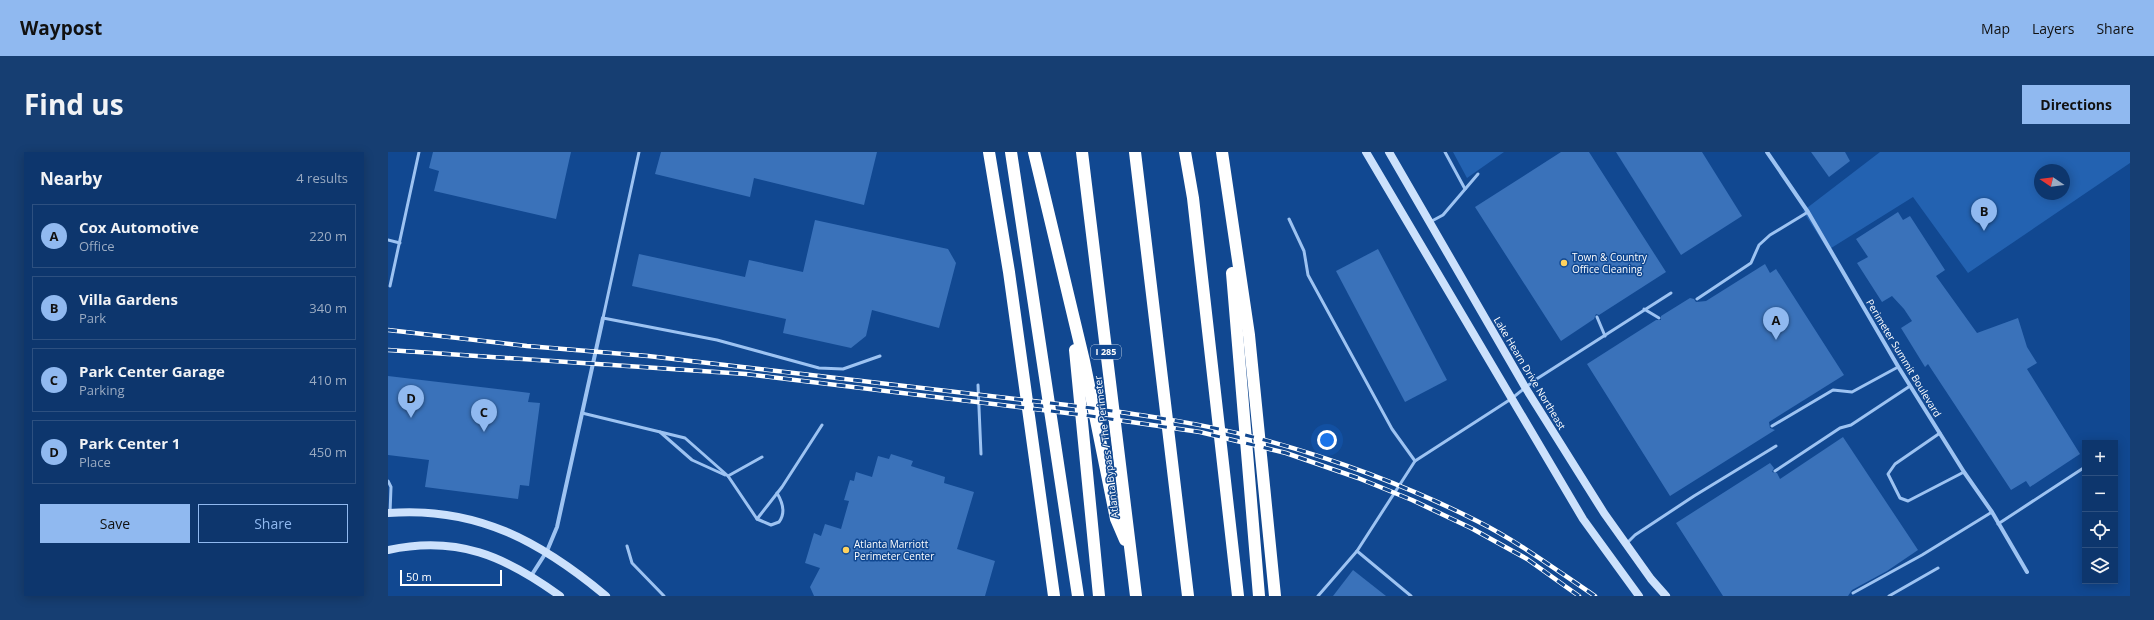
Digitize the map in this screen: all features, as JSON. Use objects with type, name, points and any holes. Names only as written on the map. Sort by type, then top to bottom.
[{"type":"highway","points":[[989,152],[1009,272],[1054,596]]},
{"type":"highway","points":[[1012,152],[1078,596]]},
{"type":"highway","points":[[1034,152],[1087,375],[1116,519],[1131,552]]},
{"type":"highway","name":"Atlanta Bypass / The Perimeter","points":[[1082,152],[1136,596]]},
{"type":"highway","points":[[1135,152],[1188,596]]},
{"type":"highway","points":[[1185,152],[1193,198],[1238,596]]},
{"type":"highway","points":[[1222,152],[1259,596]]},
{"type":"highway","points":[[1222,152],[1248,336],[1275,596]]},
{"type":"highway","points":[[1070,302],[1099,596]]},
{"type":"street","points":[[1366,152],[1582,519],[1639,596]]},
{"type":"street","name":"Lake Hearn Drive Northeast","points":[[1390,152],[1525,387],[1604,513],[1627,543],[1651,579],[1666,596]]},
{"type":"street","name":"Perimeter Summit Boulevard","points":[[1767,152],[1808,212],[1898,367],[1964,472],[1992,512],[2027,572]]},
{"type":"street","points":[[531,576],[547,551],[557,527],[603,318]]},
{"type":"street","points":[[389,516],[426,512],[471,520],[519,536],[547,551],[576,571],[606,596]]},
{"type":"street","points":[[388,550],[412,545],[444,545],[462,547],[499,559],[531,576],[560,596]]},
{"type":"lane","points":[[390,286],[419,152]]},
{"type":"lane","points":[[639,152],[603,318],[717,340],[819,368],[843,369],[880,356]]},
{"type":"lane","points":[[1445,152],[1466,189]]},
{"type":"lane","points":[[1430,222],[1443,215],[1478,174]]},
{"type":"lane","points":[[1697,299],[1751,263],[1759,245],[1770,235],[1808,212]]},
{"type":"lane","points":[[1289,219],[1304,251],[1308,274],[1392,429],[1415,461]]},
{"type":"lane","points":[[388,240],[400,242]]},
{"type":"lane","points":[[1318,596],[1357,552],[1415,461],[1670,292]]},
{"type":"lane","points":[[1644,309],[1658,318]]},
{"type":"lane","points":[[1597,317],[1605,336]]},
{"type":"lane","points":[[1772,426],[1833,390],[1852,392],[1898,367]]},
{"type":"lane","points":[[978,385],[981,454]]},
{"type":"lane","points":[[1775,471],[1840,428],[1851,425],[1910,386]]},
{"type":"lane","points":[[582,412],[685,438],[728,476],[757,519],[771,525],[779,522],[783,509],[777,493]]},
{"type":"lane","points":[[757,519],[777,493],[822,425]]},
{"type":"lane","points":[[659,432],[692,460],[728,476]]},
{"type":"lane","points":[[1940,433],[1895,464],[1888,474],[1900,498],[1908,501],[1964,472]]},
{"type":"lane","points":[[1627,543],[1635,535],[1694,496],[1776,446]]},
{"type":"lane","points":[[728,476],[762,457]]},
{"type":"lane","points":[[1998,524],[2082,469]]},
{"type":"lane","points":[[388,481],[391,487],[389,516]]},
{"type":"lane","points":[[1853,593],[1922,555],[1992,512]]},
{"type":"lane","points":[[627,546],[632,564],[664,596]]},
{"type":"lane","points":[[1357,552],[1411,596]]},
{"type":"lane","points":[[1889,596],[1938,568]]},
{"type":"shaded area","points":[[1453,152],[1504,152],[1467,178]]},
{"type":"shaded area","points":[[1880,152],[2130,152],[2130,163],[1968,273],[1913,197],[1828,250],[1803,211]]},
{"type":"building","points":[[433,152],[571,152],[556,219],[434,191],[439,171],[429,168]]},
{"type":"building","points":[[661,152],[877,152],[864,205],[754,178],[750,197],[655,174]]},
{"type":"building","points":[[1561,152],[1589,152],[1666,272],[1599,315],[1596,314],[1594,319],[1561,341],[1475,207]]},
{"type":"building","points":[[1616,152],[1702,152],[1742,216],[1681,255]]},
{"type":"building","points":[[1811,152],[1845,152],[1850,161],[1829,177]]},
{"type":"building","points":[[1898,212],[1903,220],[1910,216],[1945,270],[1936,276],[1977,333],[2018,318],[2027,347],[2037,363],[2027,369],[2080,454],[2030,487],[2026,481],[2011,490],[1928,364],[1925,367],[1901,328],[1912,321],[1904,309],[1892,296],[1882,302],[1857,263],[1868,257],[1856,239]]},
{"type":"building","points":[[815,220],[948,249],[956,263],[939,328],[872,310],[866,336],[851,348],[783,333],[786,319],[632,286],[639,254],[745,277],[749,260],[803,272]]},
{"type":"building","points":[[1378,249],[1447,380],[1405,402],[1336,271]]},
{"type":"building","points":[[1765,264],[1770,273],[1776,269],[1844,375],[1769,422],[1770,428],[1775,430],[1670,496],[1587,364],[1656,320],[1661,320],[1661,316],[1690,298],[1694,299],[1696,302],[1706,301]]},
{"type":"building","points":[[388,376],[530,393],[528,402],[540,403],[529,486],[520,485],[518,499],[425,487],[429,460],[388,455]]},
{"type":"building","points":[[1843,437],[1918,550],[1887,571],[1852,590],[1848,596],[1723,596],[1676,523],[1770,463],[1774,468],[1772,472],[1777,473],[1780,479]]},
{"type":"building","points":[[891,454],[913,461],[911,466],[945,477],[944,483],[974,492],[957,549],[995,561],[985,596],[814,596],[810,587],[820,568],[805,563],[814,533],[821,536],[825,524],[841,529],[849,501],[844,500],[850,480],[854,481],[856,472],[872,477],[878,456],[889,459]]},
{"type":"building","points":[[1353,570],[1386,596],[1333,596]]},
{"type":"railway","points":[[388,330],[527,346],[648,356],[1084,407],[1214,428],[1257,438],[1313,454],[1425,496],[1493,529],[1595,596]]},
{"type":"railway","points":[[388,350],[746,374],[1083,415],[1200,432],[1286,453],[1358,478],[1412,500],[1471,528],[1527,559],[1579,596]]},
{"type":"place","name":"Villa Gardens","points":[[1984,231]]},
{"type":"place","name":"Town & Country Office Cleaning","points":[[1564,263]]},
{"type":"place","name":"Cox Automotive","points":[[1776,340]]},
{"type":"place","name":"Park Center 1","points":[[411,418]]},
{"type":"place","name":"Park Center Garage","points":[[484,432]]},
{"type":"place","name":"Atlanta Marriott Perimeter Center","points":[[846,550]]}]
